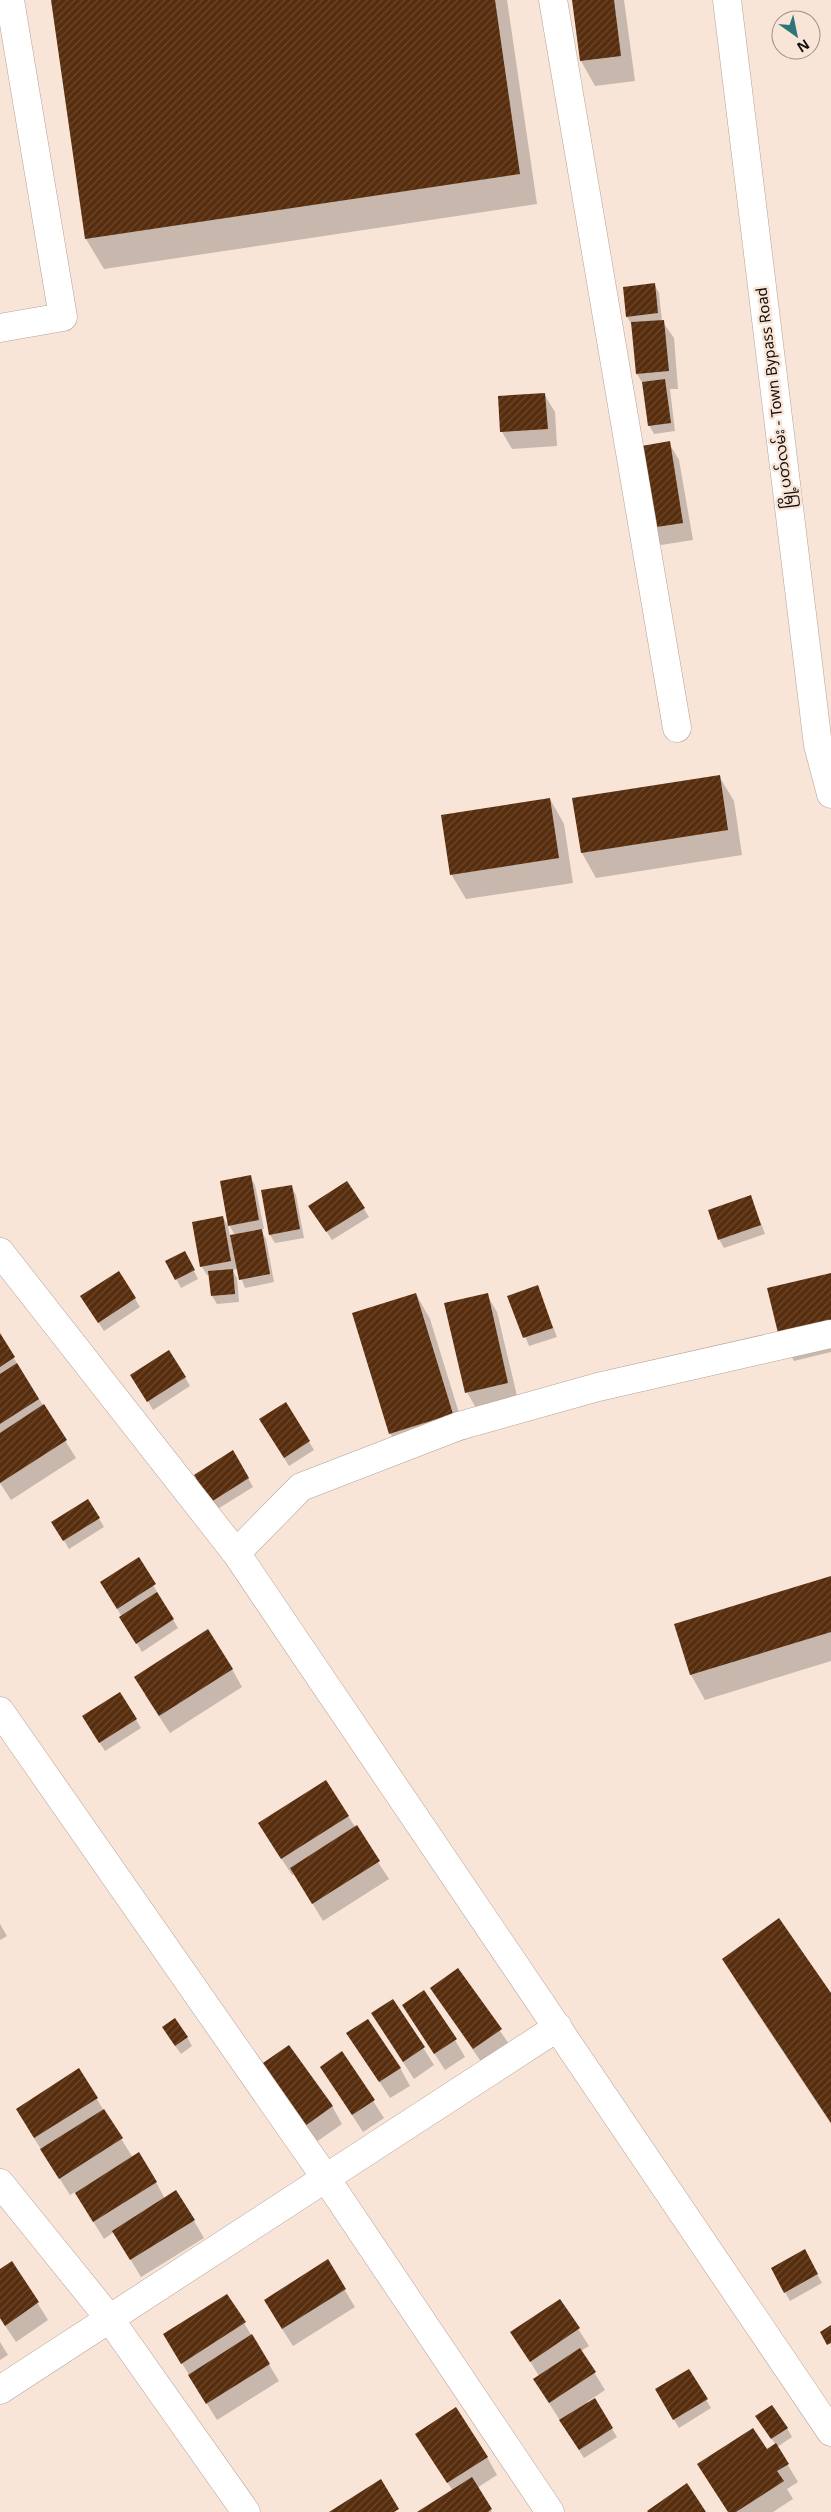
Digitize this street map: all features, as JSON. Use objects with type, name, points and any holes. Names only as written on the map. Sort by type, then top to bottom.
[{"type":"street","points":[[0,328],[63,318],[10,0]]},
{"type":"street","points":[[553,0],[677,728]]},
{"type":"street","name":"မြို့ပတ်လမ်း - Town Bypass Road","points":[[727,0],[831,794]]},
{"type":"street","points":[[0,1252],[236,1553],[831,2432]]},
{"type":"street","points":[[236,1553],[301,1486],[459,1426],[598,1387],[831,1334]]},
{"type":"street","points":[[0,1711],[325,2177],[550,2512]]},
{"type":"street","points":[[0,2390],[558,2027]]},
{"type":"street","points":[[0,2184],[109,2318],[246,2512]]},
{"type":"building","points":[[51,0],[495,0],[520,174],[85,239]]},
{"type":"building","points":[[572,0],[614,0],[621,56],[580,61]]},
{"type":"building","points":[[655,283],[658,313],[626,317],[623,287]]},
{"type":"building","points":[[664,320],[669,371],[636,374],[631,322]]},
{"type":"building","points":[[665,379],[671,423],[648,426],[642,382]]},
{"type":"building","points":[[545,393],[548,429],[500,432],[498,396]]},
{"type":"building","points":[[670,441],[683,523],[650,528],[636,447]]},
{"type":"building","points":[[720,775],[728,830],[581,853],[572,798]]},
{"type":"building","points":[[550,798],[559,858],[450,875],[441,815]]},
{"type":"building","points":[[251,1175],[259,1220],[228,1226],[220,1181]]},
{"type":"building","points":[[347,1181],[365,1208],[326,1232],[308,1206]]},
{"type":"building","points":[[292,1185],[300,1229],[269,1235],[261,1190]]},
{"type":"building","points":[[751,1195],[761,1225],[718,1240],[708,1210]]},
{"type":"building","points":[[223,1216],[231,1261],[200,1267],[192,1222]]},
{"type":"building","points":[[262,1229],[270,1274],[239,1280],[230,1235]]},
{"type":"building","points":[[185,1251],[195,1270],[175,1280],[165,1261]]},
{"type":"building","points":[[233,1269],[235,1294],[211,1296],[208,1271]]},
{"type":"building","points":[[119,1271],[136,1298],[98,1323],[80,1296]]},
{"type":"building","points":[[831,1273],[831,1324],[779,1337],[767,1288]]},
{"type":"building","points":[[538,1285],[553,1328],[523,1338],[507,1296]]},
{"type":"building","points":[[416,1293],[453,1414],[389,1434],[352,1313]]},
{"type":"building","points":[[488,1293],[508,1383],[465,1393],[444,1303]]},
{"type":"building","points":[[0,1333],[15,1357],[0,1367]]},
{"type":"building","points":[[169,1350],[186,1377],[147,1402],[130,1375]]},
{"type":"building","points":[[17,1363],[39,1399],[0,1424],[0,1374]]},
{"type":"building","points":[[286,1402],[310,1441],[284,1458],[259,1419]]},
{"type":"building","points":[[44,1404],[67,1440],[0,1483],[0,1433]]},
{"type":"building","points":[[233,1450],[249,1478],[211,1502],[194,1475]]},
{"type":"building","points":[[88,1499],[100,1518],[63,1541],[51,1522]]},
{"type":"building","points":[[139,1557],[156,1584],[117,1609],[100,1582]]},
{"type":"building","points":[[831,1576],[831,1632],[690,1675],[674,1624]]},
{"type":"building","points":[[157,1592],[174,1619],[136,1644],[119,1617]]},
{"type":"building","points":[[208,1629],[233,1669],[159,1716],[134,1677]]},
{"type":"building","points":[[120,1692],[137,1719],[99,1743],[82,1716]]},
{"type":"building","points":[[326,1780],[349,1816],[281,1859],[258,1823]]},
{"type":"building","points":[[357,1825],[380,1861],[312,1904],[290,1868]]},
{"type":"building","points":[[779,1918],[831,1993],[831,2123],[722,1959]]},
{"type":"building","points":[[458,1968],[502,2029],[473,2049],[430,1988]]},
{"type":"building","points":[[424,1990],[457,2039],[434,2054],[402,2005]]},
{"type":"building","points":[[393,1999],[425,2047],[403,2062],[371,2013]]},
{"type":"building","points":[[175,2018],[188,2037],[175,2046],[162,2027]]},
{"type":"building","points":[[368,2019],[401,2068],[379,2082],[346,2033]]},
{"type":"building","points":[[289,2045],[333,2106],[305,2126],[260,2065]]},
{"type":"building","points":[[342,2051],[375,2100],[352,2115],[320,2067]]},
{"type":"building","points":[[79,2068],[98,2098],[34,2138],[16,2109]]},
{"type":"building","points":[[104,2109],[123,2138],[59,2179],[40,2149]]},
{"type":"building","points":[[139,2152],[157,2182],[93,2222],[75,2193]]},
{"type":"building","points":[[176,2190],[195,2220],[130,2260],[112,2231]]},
{"type":"building","points":[[805,2249],[818,2274],[784,2293],[771,2268]]},
{"type":"building","points":[[328,2259],[346,2289],[282,2329],[264,2300]]},
{"type":"building","points":[[12,2261],[39,2302],[5,2326],[0,2318],[0,2269]]},
{"type":"building","points":[[227,2294],[246,2322],[181,2364],[163,2334]]},
{"type":"building","points":[[560,2299],[580,2328],[530,2362],[510,2332]]},
{"type":"building","points":[[831,2325],[831,2343],[827,2345],[820,2332]]},
{"type":"building","points":[[252,2334],[270,2364],[206,2404],[188,2375]]},
{"type":"building","points":[[580,2348],[596,2372],[549,2403],[533,2379]]},
{"type":"building","points":[[689,2369],[708,2399],[673,2420],[655,2389]]},
{"type":"building","points":[[595,2398],[613,2428],[579,2450],[559,2420]]},
{"type":"building","points":[[772,2405],[788,2428],[771,2439],[755,2416]]},
{"type":"building","points":[[456,2407],[488,2457],[447,2483],[415,2434]]},
{"type":"building","points":[[753,2428],[767,2449],[776,2443],[789,2464],[777,2471],[784,2481],[736,2512],[728,2512],[697,2464]]},
{"type":"building","points":[[472,2477],[492,2509],[488,2512],[417,2512]]},
{"type":"building","points":[[381,2479],[399,2509],[394,2512],[329,2512]]},
{"type":"building","points":[[687,2483],[706,2512],[647,2511]]}]
